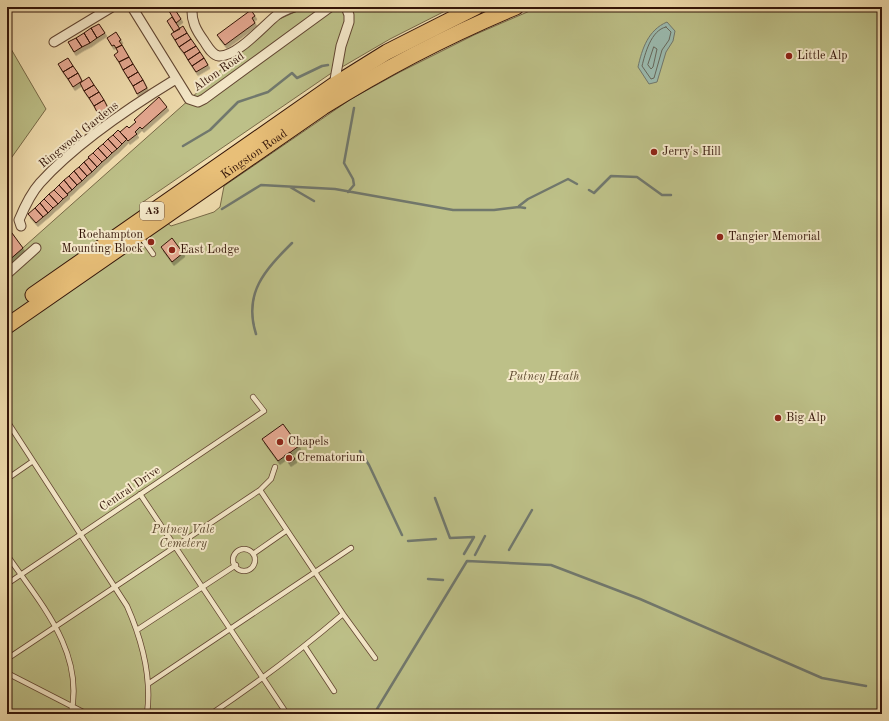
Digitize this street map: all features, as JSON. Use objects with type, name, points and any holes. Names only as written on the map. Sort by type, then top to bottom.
[{"type":"highway","name":"Kingston Road","points":[[7,314],[334,85],[387,52],[476,7]]},
{"type":"highway","name":"Kingston Road","points":[[7,326],[323,107],[353,88],[437,42],[516,7]]},
{"type":"street","points":[[54,42],[112,7]]},
{"type":"street","points":[[192,7],[192,20],[198,32],[211,51],[218,56],[227,55],[248,40],[278,14],[294,7]]},
{"type":"street","name":"Alton Road","points":[[136,9],[189,99],[198,102],[330,7]]},
{"type":"street","points":[[334,85],[340,46],[349,22],[349,15],[346,7]]},
{"type":"street","name":"Ringwood Gardens","points":[[21,226],[19,220],[40,184],[90,138],[147,97],[176,79]]},
{"type":"street","points":[[7,274],[36,248]]},
{"type":"lane","points":[[140,235],[153,254]]},
{"type":"lane","name":"Central Drive","points":[[7,584],[264,411],[254,397]]},
{"type":"lane","points":[[7,421],[127,606],[143,649],[148,684],[146,714]]},
{"type":"lane","points":[[7,479],[33,461]]},
{"type":"lane","points":[[7,658],[260,490],[271,479],[274,467]]},
{"type":"lane","points":[[260,490],[314,572],[375,658]]},
{"type":"lane","points":[[140,494],[287,714]]},
{"type":"lane","points":[[253,554],[286,531]]},
{"type":"lane","points":[[148,684],[350,548]]},
{"type":"lane","points":[[248,550],[253,554],[254,564],[249,569],[242,570],[236,565],[234,557],[238,551],[248,550]]},
{"type":"lane","points":[[7,555],[56,626],[70,660],[74,677],[73,706],[71,714]]},
{"type":"lane","points":[[137,630],[236,565]]},
{"type":"lane","points":[[211,714],[264,678],[305,647],[343,614]]},
{"type":"lane","points":[[305,647],[334,691]]},
{"type":"lane","points":[[7,673],[87,714]]},
{"type":"green space","name":"Putney Heath","points":[[306,7],[453,7],[390,39],[330,74],[143,202],[171,226],[214,212],[220,207],[224,186],[351,99],[400,72],[474,35],[539,7],[882,7],[882,714],[7,714],[7,262],[275,21]]},
{"type":"green space","points":[[7,42],[46,109],[7,164]]},
{"type":"water","points":[[667,22],[675,31],[673,41],[666,52],[657,82],[649,84],[638,67],[647,41],[660,25]]},
{"type":"building","points":[[174,8],[181,19],[176,23],[169,11]]},
{"type":"building","points":[[251,10],[255,16],[252,18],[255,23],[225,45],[217,35]]},
{"type":"building","points":[[172,17],[180,29],[174,32],[167,21]]},
{"type":"building","points":[[99,24],[105,33],[97,38],[91,28]]},
{"type":"building","points":[[183,26],[187,33],[175,40],[171,34]]},
{"type":"building","points":[[91,28],[97,38],[90,43],[84,33]]},
{"type":"building","points":[[116,32],[122,45],[116,48],[114,45],[112,46],[107,38]]},
{"type":"building","points":[[84,33],[90,43],[82,47],[76,38]]},
{"type":"building","points":[[187,33],[191,39],[179,47],[175,40]]},
{"type":"building","points":[[76,38],[82,47],[74,52],[68,42]]},
{"type":"building","points":[[191,39],[196,46],[184,53],[179,47]]},
{"type":"building","points":[[122,45],[129,57],[119,62],[114,55],[118,52],[116,48]]},
{"type":"building","points":[[196,46],[200,52],[188,60],[184,53]]},
{"type":"building","points":[[200,52],[204,58],[192,66],[188,60]]},
{"type":"building","points":[[129,57],[133,64],[123,70],[119,62]]},
{"type":"building","points":[[68,58],[73,66],[63,72],[58,64]]},
{"type":"building","points":[[204,58],[208,65],[196,72],[192,66]]},
{"type":"building","points":[[133,64],[138,72],[128,78],[123,70]]},
{"type":"building","points":[[73,66],[78,73],[68,79],[63,72]]},
{"type":"building","points":[[138,72],[143,80],[133,86],[128,78]]},
{"type":"building","points":[[78,73],[82,81],[73,87],[68,79]]},
{"type":"building","points":[[89,77],[94,85],[84,91],[80,83]]},
{"type":"building","points":[[143,80],[147,88],[137,94],[133,86]]},
{"type":"building","points":[[94,85],[99,92],[89,98],[84,91]]},
{"type":"building","points":[[99,92],[104,100],[94,106],[89,98]]},
{"type":"building","points":[[159,97],[167,107],[142,129],[140,127],[135,132],[137,134],[128,141],[120,132],[127,126],[129,128],[136,122],[134,120]]},
{"type":"building","points":[[104,100],[108,108],[98,114],[94,106]]},
{"type":"building","points":[[108,108],[113,116],[103,122],[98,114]]},
{"type":"building","points":[[118,130],[127,139],[122,144],[113,135]]},
{"type":"building","points":[[113,135],[122,144],[117,149],[108,139]]},
{"type":"building","points":[[108,139],[117,149],[112,153],[103,144]]},
{"type":"building","points":[[103,144],[112,153],[107,158],[98,148]]},
{"type":"building","points":[[98,148],[107,158],[102,162],[93,153]]},
{"type":"building","points":[[93,153],[102,162],[97,167],[88,157]]},
{"type":"building","points":[[89,158],[97,167],[92,172],[84,162]]},
{"type":"building","points":[[84,162],[92,172],[87,176],[79,167]]},
{"type":"building","points":[[79,167],[87,176],[82,181],[74,171]]},
{"type":"building","points":[[74,171],[82,181],[77,185],[69,176]]},
{"type":"building","points":[[69,176],[77,185],[72,190],[64,180]]},
{"type":"building","points":[[64,180],[72,190],[67,194],[59,185]]},
{"type":"building","points":[[59,185],[68,195],[63,199],[54,190]]},
{"type":"building","points":[[54,190],[63,199],[58,204],[49,194]]},
{"type":"building","points":[[49,194],[58,204],[53,208],[44,199]]},
{"type":"building","points":[[44,199],[53,208],[48,213],[40,203]]},
{"type":"building","points":[[40,203],[48,213],[43,217],[35,208]]},
{"type":"building","points":[[35,208],[43,217],[36,223],[28,214]]},
{"type":"building","points":[[9,229],[23,248],[7,262],[7,232]]},
{"type":"building","name":"East Lodge","points":[[172,238],[183,253],[172,262],[161,247]]},
{"type":"building","name":"Chapels","points":[[283,424],[299,446],[278,461],[262,439]]},
{"type":"building","name":"Crematorium","points":[[290,452],[295,459],[289,463],[284,456]]},
{"type":"waterway","points":[[183,146],[210,130],[238,102],[268,92],[292,73],[297,78],[322,66],[328,65]]},
{"type":"waterway","points":[[348,192],[354,185],[353,179],[344,163],[354,108]]},
{"type":"waterway","points":[[589,190],[594,193],[611,176],[637,177],[662,195],[671,195]]},
{"type":"waterway","points":[[519,206],[528,199],[568,179],[577,184]]},
{"type":"waterway","points":[[222,209],[261,185],[335,189],[453,210],[525,208]]},
{"type":"waterway","points":[[290,187],[314,201]]},
{"type":"waterway","points":[[256,334],[252,306],[259,283],[273,263],[292,243]]},
{"type":"waterway","points":[[360,451],[369,465],[402,535]]},
{"type":"waterway","points":[[435,498],[450,538],[474,537],[464,554]]},
{"type":"waterway","points":[[509,550],[532,510]]},
{"type":"waterway","points":[[475,555],[485,536]]},
{"type":"waterway","points":[[408,541],[436,539]]},
{"type":"waterway","points":[[377,709],[467,561],[551,565],[640,599],[822,678],[866,686]]},
{"type":"waterway","points":[[428,579],[443,580]]},
{"type":"place","name":"Little Alp","points":[[789,56]]},
{"type":"place","name":"Jerry's Hill","points":[[654,152]]},
{"type":"place","name":"Tangier Memorial","points":[[720,237]]},
{"type":"place","name":"Roehampton Mounting Block","points":[[151,242]]},
{"type":"place","name":"East Lodge","points":[[172,250]]},
{"type":"place","name":"Big Alp","points":[[778,418]]},
{"type":"place","name":"Chapels","points":[[280,442]]},
{"type":"place","name":"Crematorium","points":[[289,458]]},
{"type":"park label","name":"Putney Vale Cemetery","points":[[183,537]]}]
